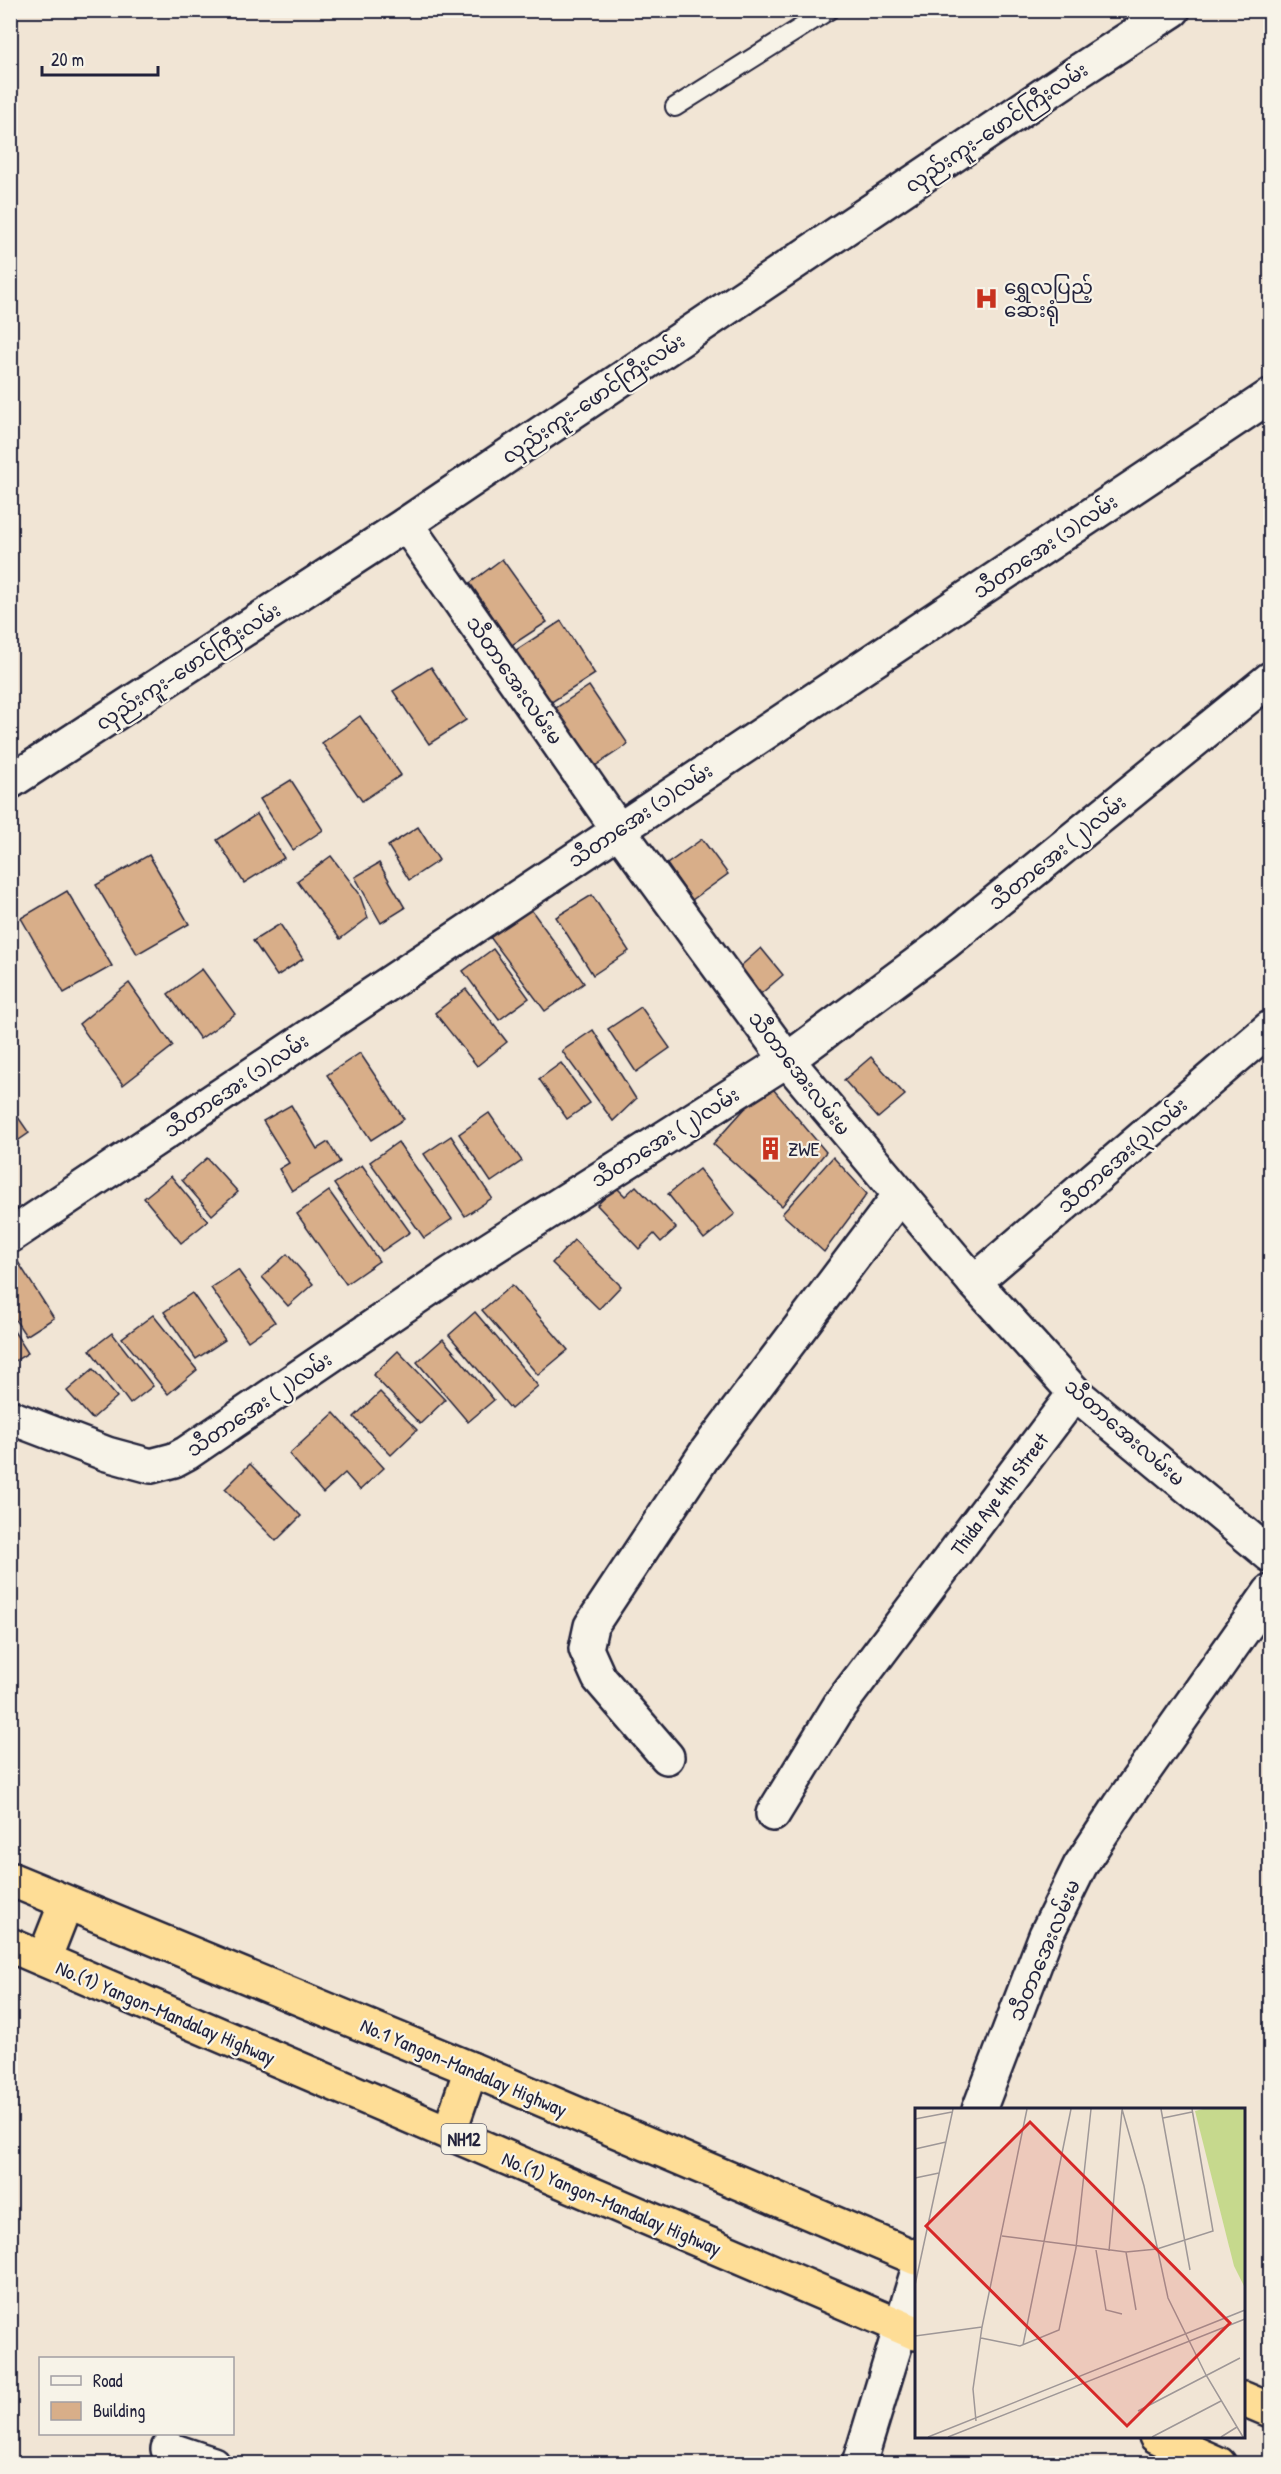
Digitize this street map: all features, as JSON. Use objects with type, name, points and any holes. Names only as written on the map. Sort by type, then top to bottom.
[{"type":"highway","name":"No.1 Yangon-Mandalay Highway","points":[[10,1879],[471,2069],[915,2258]]},
{"type":"highway","points":[[44,1959],[66,1903]]},
{"type":"highway","name":"No.(1) Yangon-Mandalay Highway","points":[[10,1945],[909,2330]]},
{"type":"highway","points":[[449,2133],[471,2069]]},
{"type":"highway","points":[[1245,2399],[1270,2410]]},
{"type":"highway","points":[[1161,2438],[1219,2463]]},
{"type":"street","name":"လှည်းကူး−ဖောင်ကြီးလမ်း","points":[[10,782],[406,524],[1059,84],[1173,10]]},
{"type":"street","name":"သီတာအေး (၁)လမ်း","points":[[10,1236],[1270,396]]},
{"type":"street","name":"သီတာအေးလမ်းမ","points":[[406,524],[618,829],[787,1060],[900,1195],[974,1282],[1075,1393],[1270,1555]]},
{"type":"street","name":"သီတာအေး (၂)လမ်း","points":[[10,1417],[107,1454],[151,1466],[174,1460],[188,1453],[452,1272],[787,1060],[945,943],[1270,679]]},
{"type":"street","name":"သီတာအေး(၃)လမ်း","points":[[974,1282],[1270,1028]]},
{"type":"street","points":[[667,1757],[599,1678],[586,1649],[591,1626],[707,1451],[900,1195]]},
{"type":"street","name":"Thida Aye 4th Street","points":[[773,1814],[840,1705],[1075,1393]]},
{"type":"street","name":"သီတာအေးလမ်းမ","points":[[979,2108],[1046,1935],[1080,1866],[1270,1592]]},
{"type":"street","points":[[859,2463],[909,2330],[915,2285]]},
{"type":"street","points":[[168,2449],[213,2463]]},
{"type":"lane","points":[[675,107],[829,10]]},
{"type":"building","points":[[502,559],[547,622],[512,645],[470,583]]},
{"type":"building","points":[[561,621],[595,674],[547,705],[513,652]]},
{"type":"building","points":[[431,667],[466,720],[429,744],[393,691]]},
{"type":"building","points":[[589,686],[628,744],[592,768],[553,710]]},
{"type":"building","points":[[360,716],[401,775],[362,801],[322,743]]},
{"type":"building","points":[[291,780],[323,830],[293,850],[260,799]]},
{"type":"building","points":[[257,814],[284,858],[244,883],[217,840]]},
{"type":"building","points":[[418,827],[439,860],[409,880],[388,846]]},
{"type":"building","points":[[702,839],[728,874],[692,900],[667,864]]},
{"type":"building","points":[[149,855],[189,924],[137,954],[96,885]]},
{"type":"building","points":[[331,856],[359,893],[368,918],[340,939],[297,881]]},
{"type":"building","points":[[379,863],[405,908],[381,923],[355,877]]},
{"type":"building","points":[[67,891],[112,966],[64,993],[21,918]]},
{"type":"building","points":[[592,895],[629,951],[593,975],[556,917]]},
{"type":"building","points":[[527,904],[584,983],[545,1011],[487,933]]},
{"type":"building","points":[[280,924],[303,959],[277,976],[253,941]]},
{"type":"building","points":[[761,948],[783,975],[757,997],[735,971]]},
{"type":"building","points":[[493,949],[529,998],[499,1020],[463,971]]},
{"type":"building","points":[[202,969],[235,1014],[200,1039],[168,994]]},
{"type":"building","points":[[129,983],[173,1046],[123,1085],[79,1024]]},
{"type":"building","points":[[466,989],[507,1042],[477,1066],[435,1013]]},
{"type":"building","points":[[641,1007],[670,1048],[636,1072],[608,1029]]},
{"type":"building","points":[[593,1030],[636,1099],[613,1121],[562,1051]]},
{"type":"building","points":[[360,1053],[404,1119],[371,1140],[327,1075]]},
{"type":"building","points":[[871,1057],[905,1095],[878,1118],[844,1080]]},
{"type":"building","points":[[561,1063],[590,1103],[567,1119],[539,1079]]},
{"type":"building","name":"ZWE","points":[[768,1083],[826,1152],[782,1206],[713,1144]]},
{"type":"building","points":[[291,1105],[317,1149],[328,1142],[340,1162],[292,1191],[279,1169],[289,1163],[263,1121]]},
{"type":"building","points":[[10,1108],[29,1133],[10,1146]]},
{"type":"building","points":[[489,1113],[522,1161],[491,1182],[459,1134]]},
{"type":"building","points":[[451,1136],[492,1198],[465,1216],[424,1154]]},
{"type":"building","points":[[398,1142],[452,1219],[424,1238],[370,1162]]},
{"type":"building","name":"ZWE","points":[[833,1157],[867,1194],[824,1252],[782,1214]]},
{"type":"building","points":[[207,1158],[238,1192],[212,1215],[182,1180]]},
{"type":"building","points":[[362,1165],[410,1232],[382,1251],[334,1184]]},
{"type":"building","points":[[699,1169],[735,1214],[704,1239],[668,1194]]},
{"type":"building","points":[[171,1176],[208,1221],[181,1243],[144,1198]]},
{"type":"building","points":[[636,1186],[676,1228],[661,1242],[654,1234],[639,1249],[597,1205],[616,1187],[625,1196]]},
{"type":"building","points":[[329,1191],[379,1261],[346,1284],[297,1214]]},
{"type":"building","points":[[574,1240],[621,1286],[599,1309],[552,1263]]},
{"type":"building","points":[[11,1251],[54,1318],[26,1336],[10,1312]]},
{"type":"building","points":[[287,1254],[313,1284],[288,1306],[262,1277]]},
{"type":"building","points":[[238,1270],[275,1322],[248,1341],[211,1288]]},
{"type":"building","points":[[512,1285],[568,1350],[538,1375],[482,1310]]},
{"type":"building","points":[[192,1293],[225,1340],[196,1359],[164,1312]]},
{"type":"building","points":[[475,1312],[538,1386],[511,1409],[449,1335]]},
{"type":"building","points":[[153,1315],[197,1370],[168,1394],[122,1338]]},
{"type":"building","points":[[10,1325],[28,1353],[10,1364]]},
{"type":"building","points":[[112,1333],[153,1386],[130,1404],[90,1350]]},
{"type":"building","points":[[443,1339],[494,1400],[468,1422],[417,1362]]},
{"type":"building","points":[[398,1351],[445,1400],[420,1424],[373,1375]]},
{"type":"building","points":[[93,1369],[117,1397],[92,1419],[67,1391]]},
{"type":"building","points":[[380,1392],[417,1430],[391,1455],[354,1417]]},
{"type":"building","points":[[334,1413],[384,1468],[360,1490],[345,1473],[323,1493],[289,1454]]},
{"type":"building","points":[[250,1464],[301,1516],[276,1541],[225,1489]]},
{"type":"place","name":"ရွှေလပြည့် ဆေးရုံ","points":[[986,298]]},
{"type":"place","name":"ZWE","points":[[770,1148]]}]
